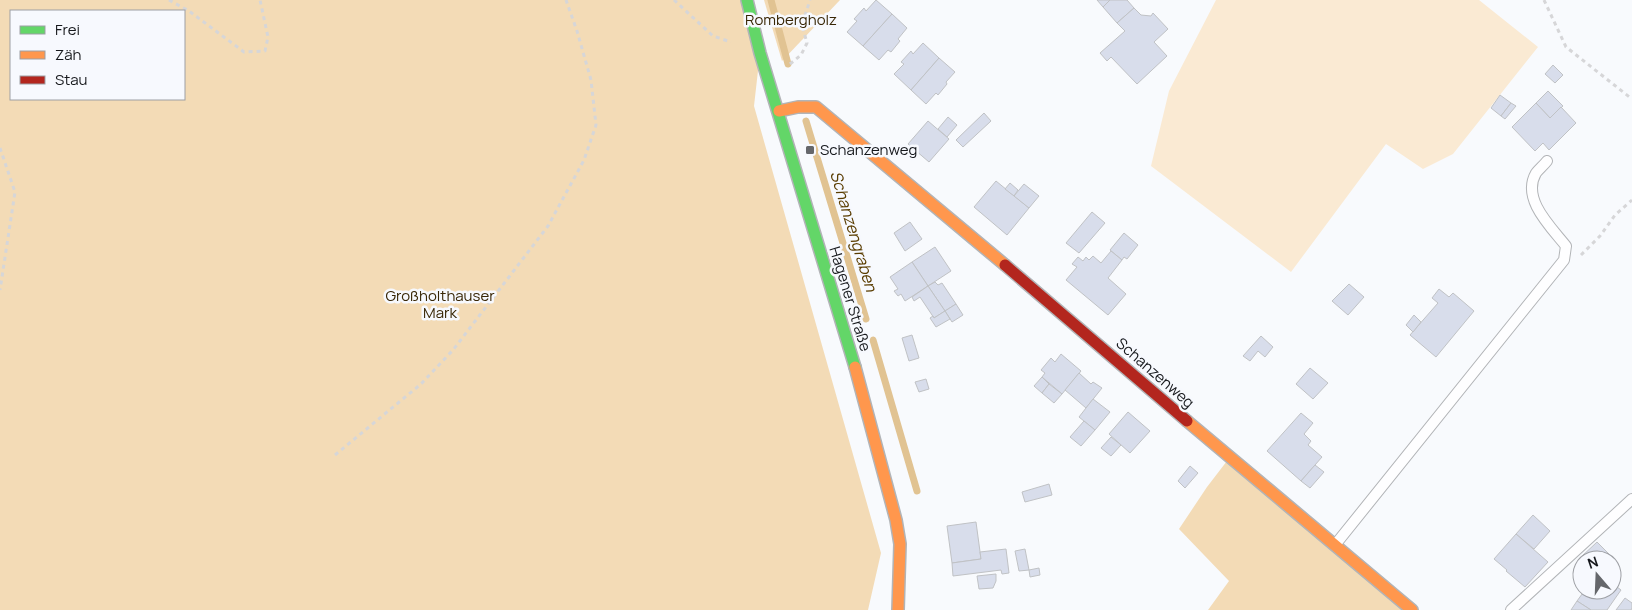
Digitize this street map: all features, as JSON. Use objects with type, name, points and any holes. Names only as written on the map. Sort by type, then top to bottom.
[{"type":"street","name":"Hagener Straße","points":[[747,0],[760,53],[863,394],[896,520],[900,561],[898,610]]},
{"type":"street","name":"Schanzenweg","points":[[779,112],[798,106],[816,107],[916,189],[1334,546],[1412,610]]},
{"type":"lane","points":[[1334,546],[1564,260],[1566,246],[1536,206],[1531,187],[1536,173],[1547,161]]},
{"type":"lane","points":[[1511,610],[1632,499]]},
{"type":"path","points":[[169,0],[189,11],[244,52],[265,51],[268,37],[260,0]]},
{"type":"path","points":[[335,455],[421,384],[453,350],[548,226],[584,160],[596,125],[591,80],[566,0]]},
{"type":"path","points":[[674,0],[713,36],[760,53]]},
{"type":"path","points":[[769,78],[801,55],[807,43],[802,25],[810,0]]},
{"type":"path","points":[[1544,0],[1566,47],[1632,99]]},
{"type":"path","points":[[0,148],[15,192],[0,290]]},
{"type":"path","points":[[1564,260],[1578,256],[1588,250],[1615,215],[1632,200]]},
{"type":"shaded area","points":[[1216,0],[1479,0],[1538,47],[1453,154],[1423,169],[1386,144],[1291,272],[1151,166],[1169,91]]},
{"type":"green space","name":"Großholthauser Mark","points":[[0,0],[747,0],[760,53],[754,106],[881,553],[868,610],[0,610]]},
{"type":"green space","name":"Rombergholz","points":[[764,0],[840,0],[782,61]]},
{"type":"green space","points":[[1230,457],[1412,610],[1208,610],[1229,581],[1179,529]]},
{"type":"building","points":[[876,0],[892,14],[863,46],[847,32],[857,21],[854,19],[864,8],[866,11]]},
{"type":"building","points":[[1097,0],[1110,0],[1103,7]]},
{"type":"building","points":[[1110,0],[1127,0],[1134,8],[1117,23],[1103,7]]},
{"type":"building","points":[[1134,8],[1141,15],[1151,16],[1153,13],[1168,29],[1154,42],[1167,56],[1137,84],[1111,57],[1107,61],[1100,53],[1125,31],[1117,23]]},
{"type":"building","points":[[892,14],[907,28],[891,52],[888,50],[879,60],[863,46]]},
{"type":"building","points":[[923,43],[939,58],[911,90],[894,74],[904,64],[901,62],[911,51],[913,54]]},
{"type":"building","points":[[939,58],[955,72],[938,95],[936,93],[926,104],[911,90]]},
{"type":"building","points":[[1553,65],[1563,75],[1555,83],[1545,74]]},
{"type":"building","points":[[1548,91],[1563,106],[1550,118],[1536,103]]},
{"type":"building","points":[[1500,95],[1511,103],[1501,116],[1491,108]]},
{"type":"building","points":[[1511,103],[1516,106],[1505,119],[1501,116]]},
{"type":"building","points":[[1536,103],[1550,118],[1561,107],[1576,123],[1549,150],[1543,143],[1535,151],[1512,127]]},
{"type":"building","points":[[984,113],[991,121],[963,147],[956,140]]},
{"type":"building","points":[[948,117],[957,125],[947,137],[938,129]]},
{"type":"building","points":[[928,121],[949,139],[929,162],[908,144]]},
{"type":"building","points":[[996,181],[1029,208],[1007,235],[974,207]]},
{"type":"building","points":[[1010,183],[1018,190],[1014,196],[1005,189]]},
{"type":"building","points":[[1024,184],[1039,196],[1029,208],[1014,196]]},
{"type":"building","points":[[1092,212],[1105,223],[1079,253],[1066,243]]},
{"type":"building","points":[[910,222],[922,239],[905,251],[894,233]]},
{"type":"building","points":[[1124,233],[1138,245],[1127,259],[1124,257],[1122,260],[1110,250]]},
{"type":"building","points":[[935,247],[951,271],[928,286],[912,262]]},
{"type":"building","points":[[1111,251],[1122,260],[1108,278],[1126,294],[1108,315],[1066,280],[1077,267],[1072,264],[1078,257],[1083,261],[1086,257],[1089,260],[1093,256],[1101,263]]},
{"type":"building","points":[[912,262],[928,286],[905,301],[901,294],[898,296],[894,291],[898,289],[890,277]]},
{"type":"building","points":[[935,282],[938,285],[942,283],[956,304],[945,311],[928,286]]},
{"type":"building","points":[[1349,284],[1364,297],[1348,315],[1332,301]]},
{"type":"building","points":[[928,286],[945,311],[934,318],[920,297],[914,301],[912,297]]},
{"type":"building","points":[[1439,289],[1449,297],[1453,293],[1474,311],[1436,357],[1410,335],[1438,303],[1432,298]]},
{"type":"building","points":[[956,304],[963,315],[952,322],[945,311]]},
{"type":"building","points":[[945,311],[950,319],[936,327],[930,318],[933,316],[934,318]]},
{"type":"building","points":[[1414,315],[1421,322],[1413,332],[1406,325]]},
{"type":"building","points":[[912,335],[919,358],[909,361],[902,338]]},
{"type":"building","points":[[1261,336],[1273,347],[1265,357],[1258,351],[1250,361],[1243,356]]},
{"type":"building","points":[[1061,354],[1081,371],[1062,394],[1042,377],[1045,373],[1041,370],[1051,358],[1055,362]]},
{"type":"building","points":[[1310,368],[1328,383],[1313,399],[1296,384]]},
{"type":"building","points":[[1079,373],[1091,384],[1093,382],[1102,388],[1086,408],[1065,390]]},
{"type":"building","points":[[1042,377],[1049,384],[1042,393],[1034,386]]},
{"type":"building","points":[[926,379],[929,389],[919,392],[915,382]]},
{"type":"building","points":[[1049,384],[1062,394],[1054,403],[1042,393]]},
{"type":"building","points":[[1093,399],[1110,412],[1095,430],[1079,417]]},
{"type":"building","points":[[1128,412],[1150,431],[1130,453],[1109,434]]},
{"type":"building","points":[[1301,413],[1313,423],[1304,434],[1311,441],[1308,445],[1322,457],[1301,481],[1267,451]]},
{"type":"building","points":[[1084,421],[1095,430],[1081,446],[1070,437]]},
{"type":"building","points":[[1111,437],[1121,445],[1111,456],[1101,448]]},
{"type":"building","points":[[1315,465],[1324,472],[1310,488],[1301,481]]},
{"type":"building","points":[[1190,466],[1198,473],[1185,488],[1178,481]]},
{"type":"building","points":[[1049,484],[1052,495],[1025,502],[1022,492]]},
{"type":"building","points":[[1533,515],[1550,531],[1534,549],[1516,534]]},
{"type":"building","points":[[976,522],[981,559],[952,563],[947,526]]},
{"type":"building","points":[[1516,534],[1548,562],[1525,587],[1494,559]]},
{"type":"building","points":[[1597,542],[1605,550],[1588,550]]},
{"type":"building","points":[[1006,549],[1009,573],[1002,574],[1001,570],[953,576],[952,563],[981,559],[980,552]]},
{"type":"building","points":[[1025,549],[1029,570],[1019,571],[1015,551]]},
{"type":"building","points":[[1039,568],[1040,575],[1030,577],[1029,570]]},
{"type":"building","points":[[996,574],[993,588],[979,589],[977,576]]},
{"type":"building","points":[[1625,598],[1632,603],[1631,610],[1616,610]]},
{"type":"building","points":[[1614,600],[1607,610],[1591,610],[1577,601]]},
{"type":"building","points":[[1577,601],[1591,610],[1571,610]]},
{"type":"waterway","name":"Schanzengraben","points":[[771,0],[788,64]]},
{"type":"waterway","name":"Schanzengraben","points":[[806,121],[866,319]]},
{"type":"waterway","name":"Schanzengraben","points":[[873,340],[917,491]]},
{"type":"traffic: fast","points":[[747,0],[760,53],[855,367]]},
{"type":"traffic: slow","points":[[779,111],[798,107],[816,107],[1005,265]]},
{"type":"traffic: slow","points":[[855,367],[896,520],[900,544],[898,610]]},
{"type":"traffic: slow","points":[[1187,421],[1412,610]]},
{"type":"traffic: jam","points":[[1005,265],[1187,421]]},
{"type":"place","name":"Schanzenweg","points":[[810,150]]}]
